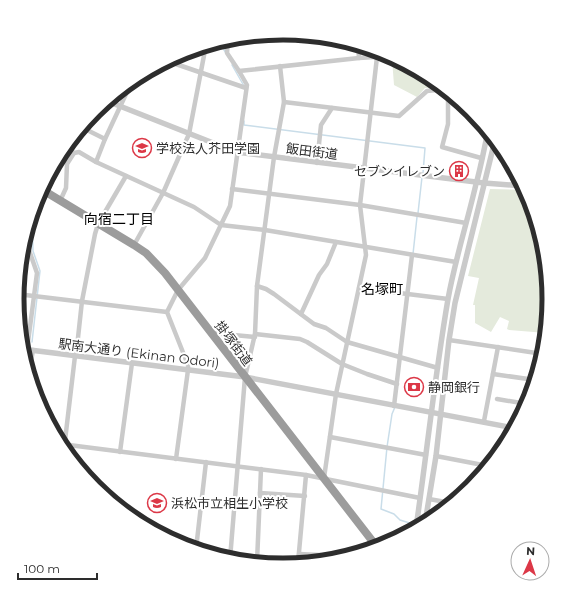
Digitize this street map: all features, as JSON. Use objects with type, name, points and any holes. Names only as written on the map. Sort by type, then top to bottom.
[{"type":"highway","name":"掛塚街道","points":[[47,193],[146,253],[166,273],[373,541]]},
{"type":"street","points":[[176,459],[188,370],[167,312],[178,290],[205,258],[230,206],[236,152],[247,85],[227,53],[228,45]]},
{"type":"street","points":[[134,245],[163,193],[189,134],[205,51]]},
{"type":"street","points":[[359,51],[360,58]]},
{"type":"street","points":[[239,71],[377,57]]},
{"type":"street","points":[[324,478],[336,394],[366,255],[360,205],[372,113],[377,57]]},
{"type":"street","points":[[175,63],[246,88]]},
{"type":"street","points":[[231,553],[245,377],[255,336],[257,286],[274,157],[284,102],[280,66]]},
{"type":"street","points":[[284,102],[399,116],[427,91],[437,90]]},
{"type":"street","points":[[96,162],[105,139],[128,91]]},
{"type":"street","points":[[448,99],[448,124],[442,147],[481,158]]},
{"type":"street","name":"飯田街道","points":[[113,103],[236,152],[365,169],[516,185]]},
{"type":"street","points":[[317,163],[321,125],[332,108]]},
{"type":"street","points":[[87,130],[105,139]]},
{"type":"street","points":[[417,520],[448,299],[477,182],[486,138]]},
{"type":"street","points":[[427,514],[436,456],[449,340],[463,264],[493,148]]},
{"type":"street","points":[[71,151],[74,153],[79,152],[96,162],[194,207],[221,225],[265,230],[456,262]]},
{"type":"street","points":[[60,201],[66,188],[68,164],[74,153]]},
{"type":"street","points":[[64,436],[82,301],[94,234],[98,224],[126,176]]},
{"type":"street","points":[[232,189],[360,205],[466,223]]},
{"type":"street","points":[[301,314],[318,276],[327,264],[336,242]]},
{"type":"street","points":[[28,344],[36,296],[37,273],[30,245]]},
{"type":"street","points":[[394,406],[412,255]]},
{"type":"street","points":[[257,286],[266,289],[314,324],[326,328],[347,342],[438,368]]},
{"type":"street","points":[[358,288],[448,299]]},
{"type":"street","points":[[24,295],[167,312]]},
{"type":"street","points":[[212,333],[300,339],[342,364],[397,384]]},
{"type":"street","points":[[449,340],[536,353]]},
{"type":"street","points":[[484,422],[498,347]]},
{"type":"street","name":"駅南大通り (Ekinan Odori)","points":[[29,350],[245,377],[508,427]]},
{"type":"street","points":[[120,452],[132,363]]},
{"type":"street","points":[[493,374],[529,379]]},
{"type":"street","points":[[497,399],[520,403]]},
{"type":"street","points":[[330,437],[426,455]]},
{"type":"street","points":[[71,447],[306,474],[420,498]]},
{"type":"street","points":[[436,456],[481,465]]},
{"type":"street","points":[[197,543],[206,462]]},
{"type":"street","points":[[257,556],[261,469]]},
{"type":"street","points":[[299,557],[306,474]]},
{"type":"street","points":[[260,493],[305,496]]},
{"type":"street","points":[[429,499],[444,502]]},
{"type":"street","points":[[299,554],[318,555]]},
{"type":"shaded area","points":[[392,64],[433,88],[425,88],[417,97],[394,85]]},
{"type":"shaded area","points":[[490,189],[518,190],[533,231],[540,265],[542,298],[540,333],[509,330],[507,329],[509,321],[500,317],[491,332],[475,323],[475,305],[473,305],[479,278],[468,276]]},
{"type":"waterway","points":[[225,46],[224,50],[226,53]]},
{"type":"waterway","points":[[232,65],[244,86]]},
{"type":"waterway","points":[[244,121],[244,125],[425,148],[423,173]]},
{"type":"waterway","points":[[418,213],[422,177]]},
{"type":"waterway","points":[[413,254],[417,217]]},
{"type":"waterway","points":[[32,233],[33,251],[40,271],[32,342]]},
{"type":"waterway","points":[[395,407],[392,414],[387,447],[381,509],[394,514],[400,520],[411,523]]},
{"type":"place","name":"学校法人芥田学園","points":[[142,148]]},
{"type":"place","name":"セブンイレブン","points":[[459,171]]},
{"type":"place","name":"静岡銀行","points":[[414,387]]},
{"type":"place","name":"浜松市立相生小学校","points":[[157,503]]},
{"type":"district","name":"向宿二丁目","points":[[119,219]]},
{"type":"district","name":"名塚町","points":[[382,289]]}]
